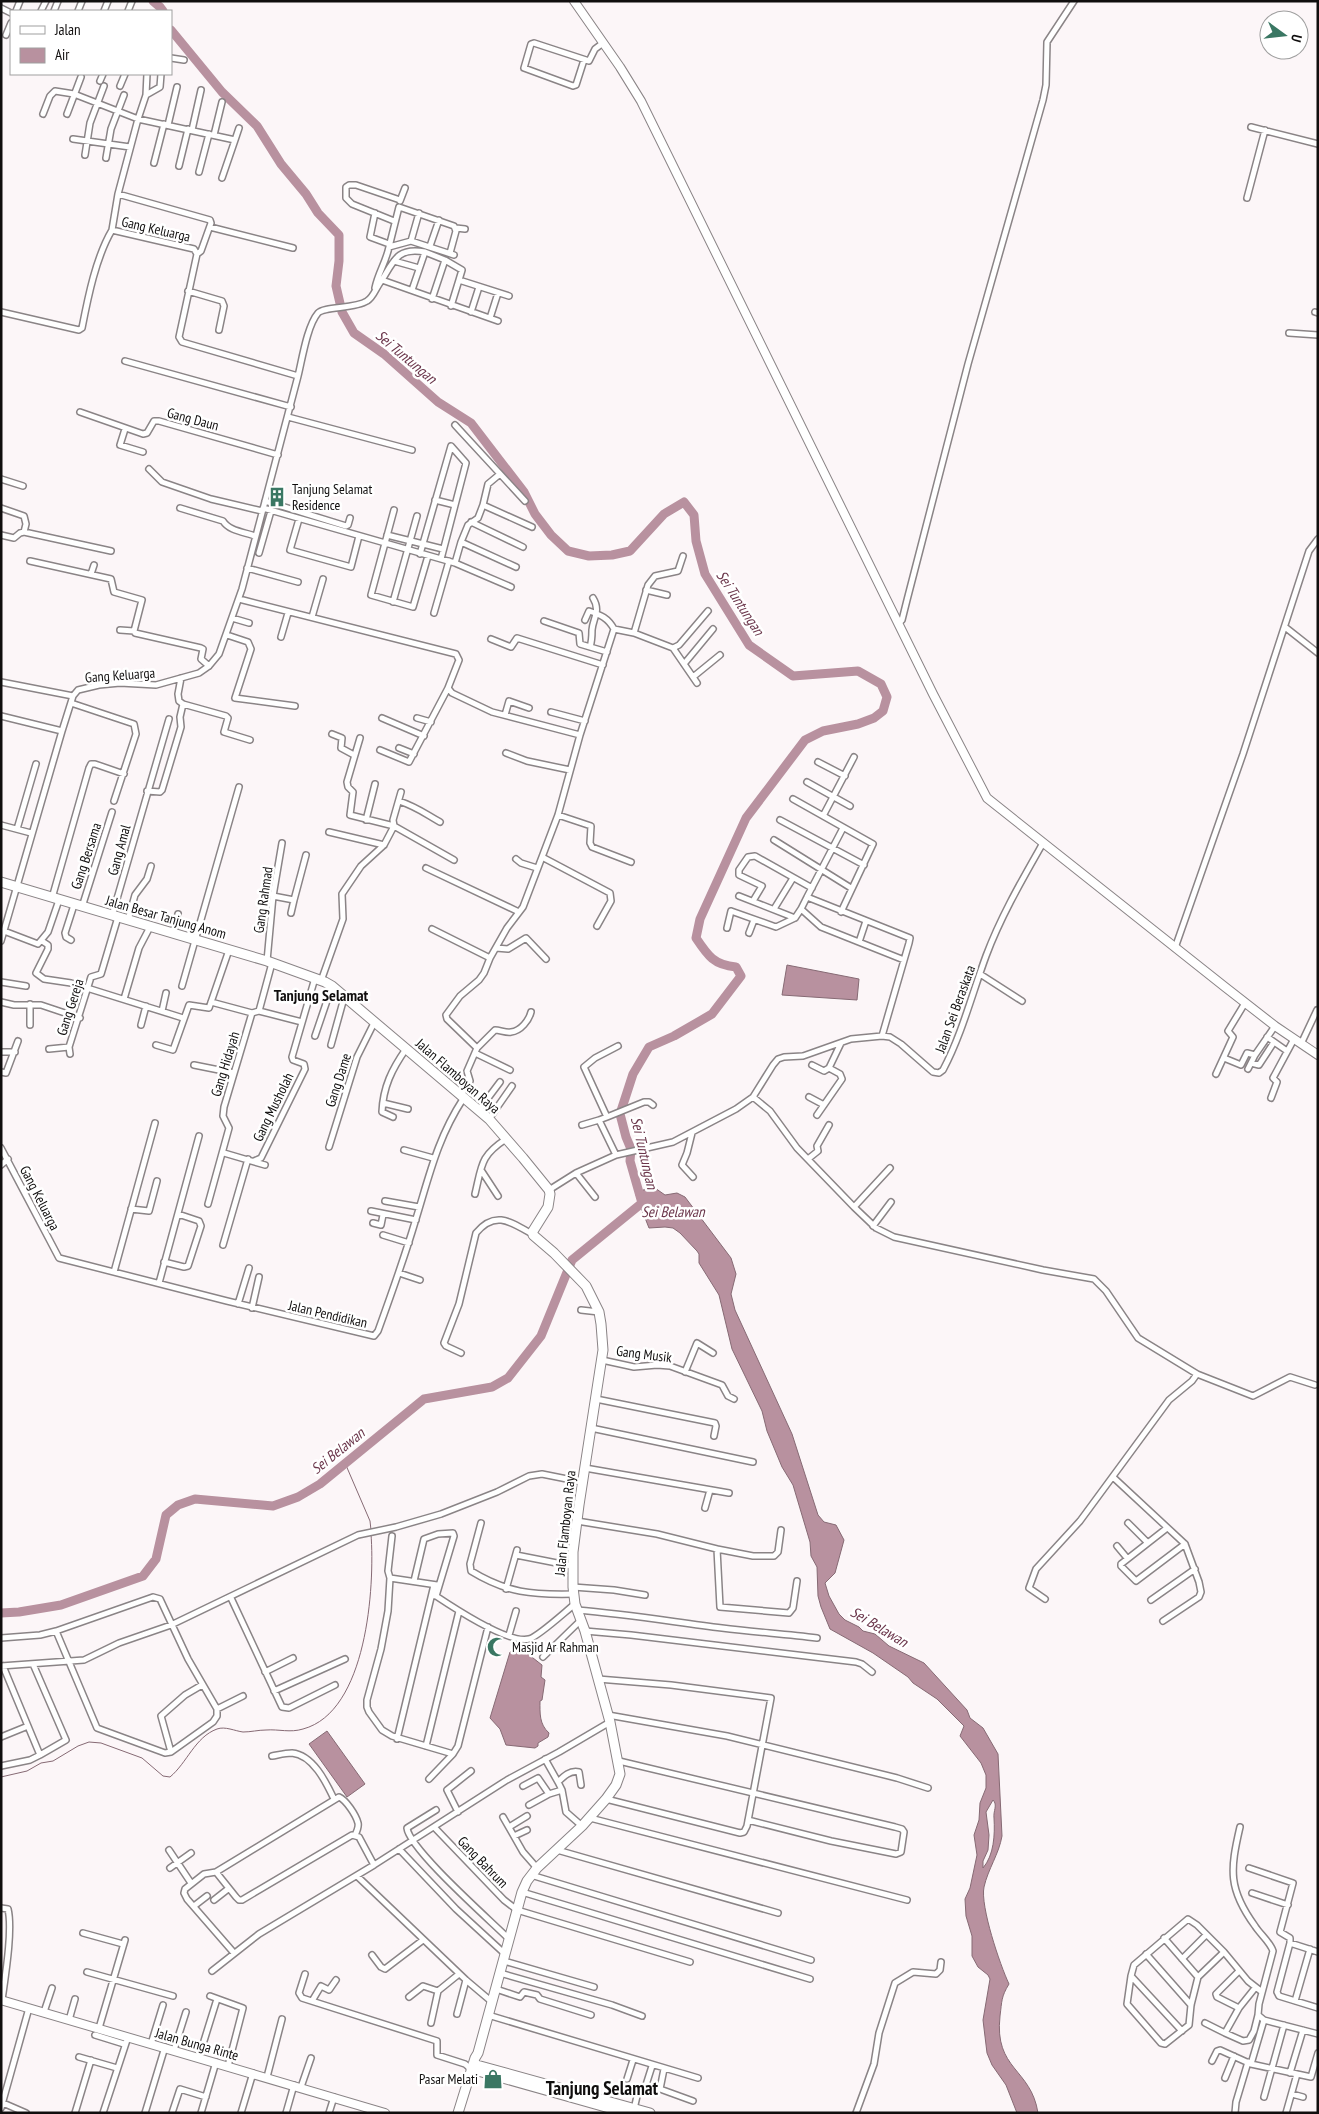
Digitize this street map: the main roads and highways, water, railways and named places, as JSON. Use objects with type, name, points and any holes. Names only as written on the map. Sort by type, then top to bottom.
[{"type":"main road","points":[[574,1],[641,101],[984,794],[993,805],[1175,948],[1242,1008],[1292,1045],[1318,1054]]},
{"type":"main road","name":"Jalan Besar Tanjung Anom","points":[[1,882],[269,962],[318,980]]},
{"type":"main road","name":"Jalan Flamboyan Raya","points":[[318,980],[332,986],[489,1119],[549,1190],[551,1197],[548,1208],[532,1234],[586,1286],[599,1312],[603,1339],[602,1360],[582,1482],[572,1566],[576,1607],[585,1631],[609,1718],[619,1761],[619,1780],[606,1799],[582,1826],[534,1871],[522,1892],[473,2067]]},
{"type":"main road","name":"Jalan Bunga Rinte","points":[[1,2000],[69,2020],[97,2032],[174,2050],[334,2096],[385,2113]]},
{"type":"main road","points":[[473,2067],[631,2111],[650,2113]]},
{"type":"main road","points":[[458,2113],[473,2067]]},
{"type":"main road","points":[[464,2113],[473,2067]]},
{"type":"water","points":[[787,965],[859,979],[857,1000],[782,995]]},
{"type":"water","name":"Sei Belawan","points":[[655,1188],[665,1195],[677,1193],[685,1197],[731,1258],[736,1274],[731,1294],[735,1310],[792,1434],[818,1515],[824,1522],[836,1525],[844,1540],[835,1573],[825,1583],[829,1596],[839,1614],[863,1631],[875,1634],[889,1646],[924,1663],[967,1710],[970,1718],[983,1728],[998,1754],[1002,1836],[984,1887],[985,1907],[992,1936],[1009,1984],[1003,1996],[1000,2016],[1002,2048],[1028,2086],[1038,2113],[1017,2113],[1006,2085],[992,2065],[987,2053],[983,2020],[990,1979],[978,1967],[972,1956],[972,1936],[966,1916],[965,1899],[970,1888],[977,1855],[974,1835],[979,1820],[980,1803],[986,1788],[986,1775],[981,1763],[960,1736],[964,1726],[937,1699],[873,1653],[830,1629],[818,1596],[817,1567],[811,1556],[810,1542],[793,1485],[782,1467],[767,1431],[762,1411],[732,1349],[719,1295],[699,1263],[699,1254],[680,1233],[673,1228],[649,1228],[636,1195],[643,1190]],"holes":[[[993,1800],[993,1844],[990,1857],[983,1868],[983,1861],[988,1850],[989,1835],[986,1812]]]},
{"type":"water","points":[[519,1647],[542,1665],[541,1677],[545,1680],[542,1700],[540,1701],[540,1714],[543,1726],[549,1733],[548,1737],[538,1743],[538,1746],[535,1748],[506,1745],[500,1729],[490,1718],[510,1652]]},
{"type":"water","points":[[327,1731],[365,1784],[347,1797],[309,1744]]},
{"type":"waterway","name":"Sei Tuntungan","points":[[153,1],[162,10]]},
{"type":"waterway","name":"Sei Tuntungan","points":[[172,31],[222,92],[257,126],[281,164],[306,194],[318,213],[339,235],[339,261],[336,286],[342,312],[354,333],[384,354],[438,402],[471,423],[524,492],[535,514],[551,535],[568,551],[589,556],[612,555],[630,551],[664,514],[684,502],[694,515],[696,541],[705,574],[749,645],[793,676],[858,671],[881,684],[887,697],[883,711],[874,718],[858,724],[823,731],[805,740],[746,818],[700,919],[696,938],[712,958],[722,964],[736,967],[741,976],[712,1014],[674,1036],[649,1047],[633,1074],[620,1114],[631,1149],[630,1161],[642,1203]]},
{"type":"waterway","name":"Sei Belawan","points":[[1,1613],[61,1605],[143,1576],[156,1559],[166,1515],[178,1505],[195,1499],[273,1506],[298,1497],[320,1484],[424,1399],[492,1387],[508,1378],[541,1336],[572,1260],[642,1203],[649,1204]]},
{"type":"waterway","points":[[345,1463],[370,1521],[371,1530]]},
{"type":"waterway","points":[[1,1777],[27,1771],[41,1763],[53,1761],[78,1746],[89,1742],[101,1743],[142,1758],[163,1776],[170,1777],[197,1744],[209,1733],[217,1729],[227,1728],[243,1732],[294,1731],[303,1729],[324,1718],[341,1699],[354,1674],[362,1645],[368,1615],[371,1584],[371,1534]]},
{"type":"place","name":"Tanjung Selamat Residence","points":[[277,497]]},
{"type":"place","name":"Masjid Ar Rahman","points":[[497,1647]]},
{"type":"place","name":"Pasar Melati","points":[[493,2079]]},
{"type":"district","name":"Tanjung Selamat","points":[[321,995]]},
{"type":"district","name":"Tanjung Selamat","points":[[602,2088]]}]
